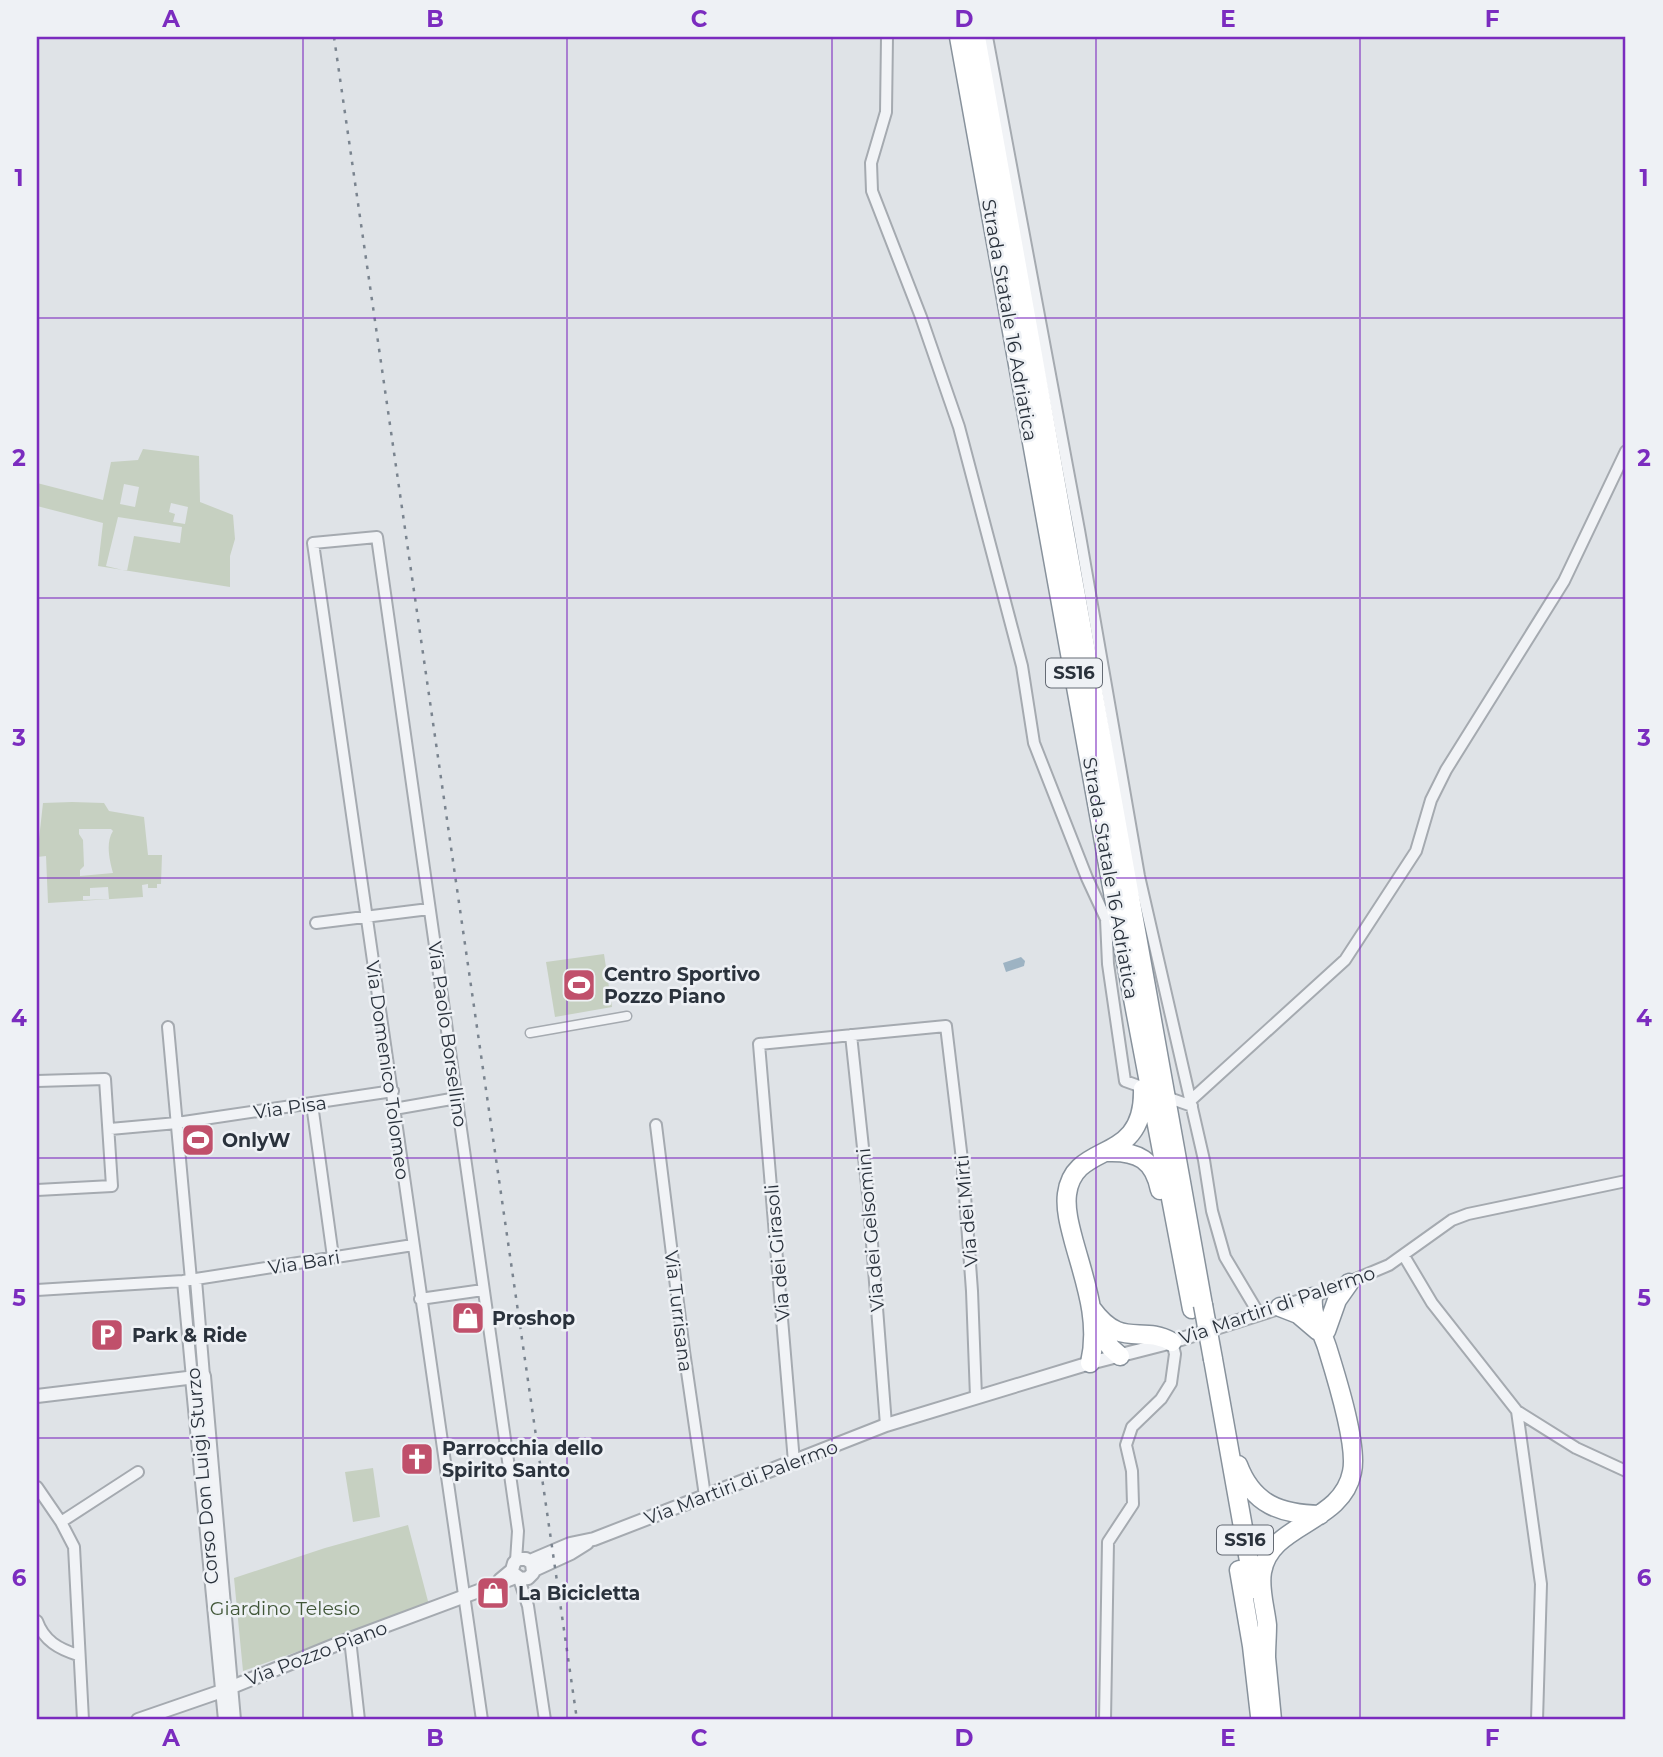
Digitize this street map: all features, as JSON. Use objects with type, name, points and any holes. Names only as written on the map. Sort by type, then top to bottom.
[{"type":"highway","name":"Strada Statale 16 Adriatica","points":[[960,37],[1186,1284],[1197,1307]]},
{"type":"highway","name":"Strada Statale 16 Adriatica","points":[[976,37],[1207,1360],[1252,1646],[1260,1720]]},
{"type":"highway","name":"SS16","points":[[1120,1356],[1111,1348],[1093,1317],[1070,1225],[1067,1195],[1074,1172],[1090,1159],[1125,1141],[1135,1130],[1142,1114],[1142,1047]]},
{"type":"highway","name":"SS16","points":[[1108,1152],[1126,1151],[1137,1155],[1154,1170],[1175,1264],[1186,1284]]},
{"type":"highway","points":[[1280,1307],[1298,1314],[1324,1336],[1337,1300],[1349,1283]]},
{"type":"highway","name":"SS16","points":[[1266,1657],[1267,1626],[1262,1570],[1270,1552],[1284,1538],[1331,1508],[1345,1492],[1352,1472],[1353,1446],[1324,1336],[1323,1312],[1313,1297]]},
{"type":"highway","name":"SS16","points":[[1093,1317],[1112,1330],[1119,1344],[1120,1356]]},
{"type":"highway","name":"SS16","points":[[1090,1363],[1093,1317]]},
{"type":"highway","points":[[1112,1330],[1132,1335],[1164,1337],[1172,1342]]},
{"type":"highway","name":"Strada Statale 16 Adriatica","points":[[1207,1360],[1225,1429],[1266,1657],[1272,1720]]},
{"type":"highway","name":"SS16","points":[[1225,1429],[1244,1481],[1258,1497],[1278,1510],[1296,1515],[1320,1516]]},
{"type":"street","points":[[887,37],[886,112],[871,163],[872,191],[921,317],[959,427],[1022,666],[1034,743],[1106,919],[1108,964],[1125,1081],[1139,1086]]},
{"type":"street","points":[[987,37],[1079,530],[1139,876],[1192,1103],[1212,1211],[1225,1257],[1259,1314]]},
{"type":"street","points":[[1192,1103],[1345,960],[1416,850],[1431,800],[1446,770],[1564,581],[1626,451]]},
{"type":"street","name":"Via Paolo Borsellino","points":[[313,543],[377,537],[523,1569]]},
{"type":"street","name":"Via Domenico Tolomeo","points":[[313,543],[482,1720]]},
{"type":"street","points":[[316,923],[429,909]]},
{"type":"street","points":[[530,1033],[626,1016]]},
{"type":"street","name":"Via dei Mirti","points":[[851,1035],[947,1026],[964,1182],[976,1397]]},
{"type":"street","name":"Corso Don Luigi Sturzo","points":[[168,1027],[227,1689],[233,1720]]},
{"type":"street","name":"Via dei Girasoli","points":[[794,1462],[759,1044],[851,1035]]},
{"type":"street","name":"Via dei Gelsomini","points":[[851,1035],[869,1204],[886,1425]]},
{"type":"street","points":[[37,1081],[105,1079],[110,1129],[111,1186],[37,1190]]},
{"type":"street","name":"Via Pisa","points":[[110,1129],[177,1124],[393,1091]]},
{"type":"street","points":[[394,1109],[457,1098]]},
{"type":"street","points":[[1172,1099],[1192,1103]]},
{"type":"street","points":[[312,1104],[333,1257]]},
{"type":"street","name":"Via Turrisana","points":[[656,1125],[705,1496]]},
{"type":"street","name":"Via Martiri di Palermo","points":[[1120,1356],[1172,1342],[1349,1283],[1404,1256],[1452,1220],[1468,1214],[1626,1181]]},
{"type":"street","name":"Via Bari","points":[[37,1290],[190,1280],[413,1245]]},
{"type":"street","points":[[1404,1256],[1432,1303],[1517,1411],[1576,1448],[1626,1471]]},
{"type":"street","points":[[420,1299],[483,1290]]},
{"type":"street","points":[[1105,1720],[1108,1542],[1133,1504],[1132,1471],[1126,1445],[1132,1427],[1161,1399],[1171,1383],[1175,1354],[1172,1342]]},
{"type":"street","points":[[1090,1363],[1120,1356]]},
{"type":"street","name":"Via Martiri di Palermo","points":[[594,1539],[886,1425],[1090,1363]]},
{"type":"street","points":[[37,1396],[198,1377]]},
{"type":"street","points":[[1517,1411],[1541,1584],[1537,1720]]},
{"type":"street","points":[[61,1522],[138,1472]]},
{"type":"street","points":[[37,1487],[74,1547],[83,1720]]},
{"type":"street","name":"Via Pozzo Piano","points":[[138,1720],[227,1689],[463,1597],[523,1569],[571,1553],[594,1539]]},
{"type":"street","points":[[523,1569],[545,1720]]},
{"type":"street","points":[[37,1621],[40,1630],[53,1644],[78,1654]]},
{"type":"street","points":[[350,1639],[359,1720]]},
{"type":"street","name":"Corso Don Luigi Sturzo","points":[[225,1720],[227,1689]]},
{"type":"green space","points":[[143,449],[199,456],[200,502],[233,515],[235,539],[230,556],[230,587],[127,571],[134,536],[180,543],[182,527],[118,517],[106,566],[122,570],[98,566],[103,523],[37,506],[37,483],[103,500],[111,462],[138,460]],"holes":[[[124,484],[139,487],[135,507],[120,504]],[[171,503],[188,507],[185,524],[173,522],[175,514],[169,512]]]},
{"type":"green space","points":[[43,803],[104,803],[109,811],[144,817],[148,855],[162,855],[161,884],[157,884],[157,888],[148,888],[148,884],[142,885],[143,897],[48,903],[46,856],[37,857]],"holes":[[[79,829],[113,831],[109,852],[113,873],[80,876],[80,870],[84,866],[83,840]],[[108,887],[109,899],[83,900],[83,896],[90,896],[90,888]]]},
{"type":"green space","name":"Centro Sportivo Pozzo Piano","points":[[604,954],[612,1007],[555,1017],[546,962]]},
{"type":"green space","points":[[373,1468],[380,1517],[353,1522],[345,1472]]},
{"type":"green space","name":"Giardino Telesio","points":[[408,1525],[429,1605],[243,1671],[234,1578],[325,1548]]},
{"type":"water","points":[[1021,957],[1025,961],[1024,966],[1006,972],[1003,963]]},
{"type":"railway","points":[[334,37],[577,1720]]},
{"type":"place","name":"Centro Sportivo Pozzo Piano","points":[[579,985]]},
{"type":"place","name":"OnlyW","points":[[198,1140]]},
{"type":"place","name":"Proshop","points":[[468,1318]]},
{"type":"place","name":"Park & Ride","points":[[107,1335]]},
{"type":"place","name":"Parrocchia dello Spirito Santo","points":[[417,1459]]},
{"type":"place","name":"La Bicicletta","points":[[493,1593]]}]
